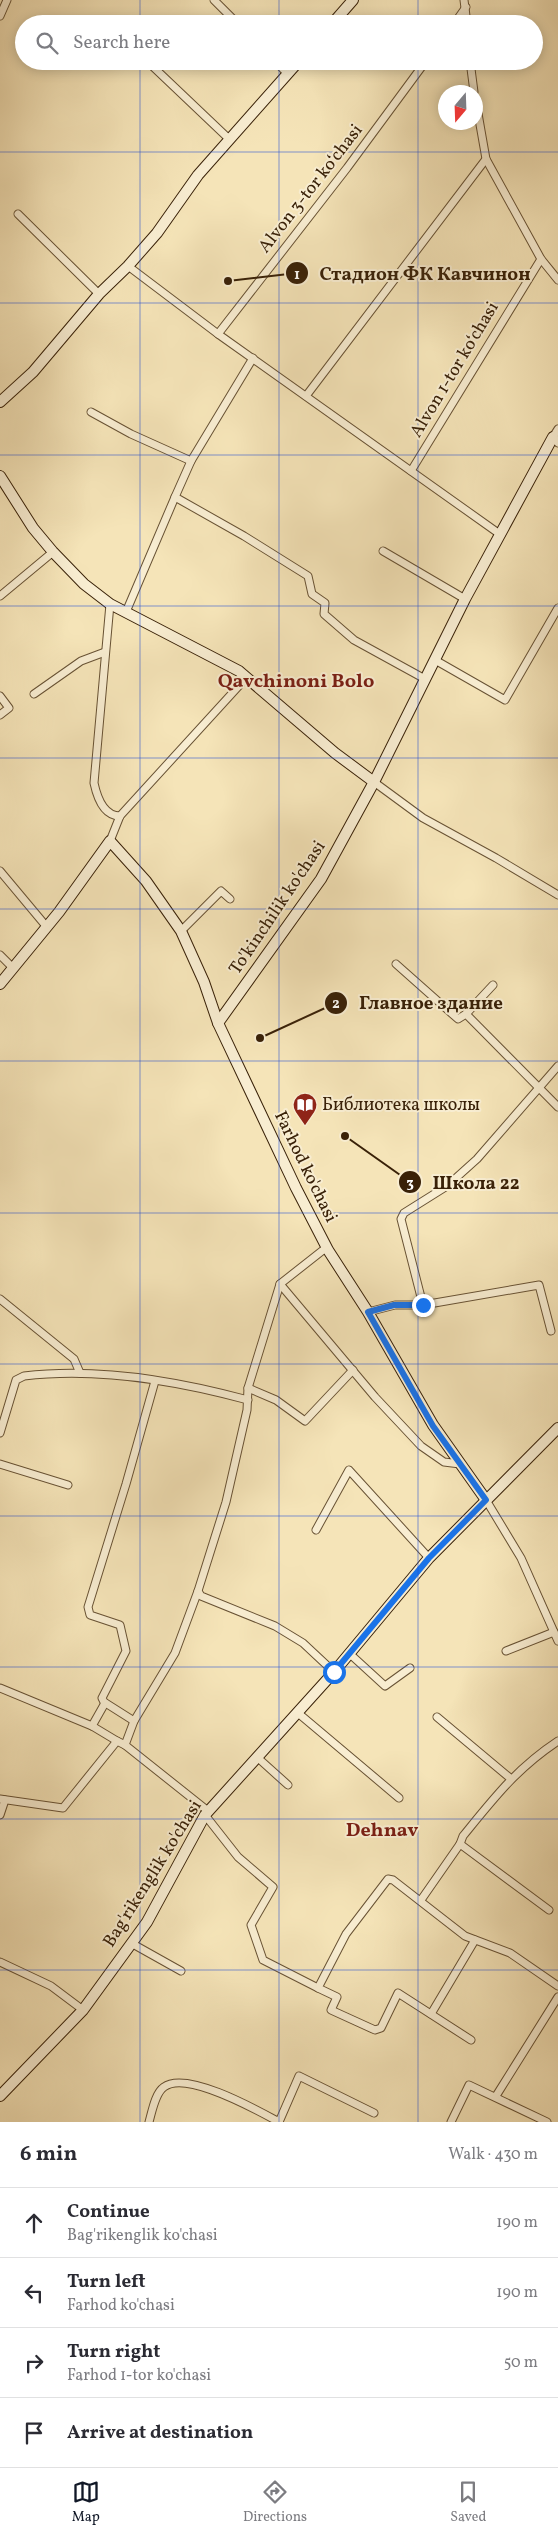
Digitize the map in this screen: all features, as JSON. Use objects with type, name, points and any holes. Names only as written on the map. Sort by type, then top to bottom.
[{"type":"street","points":[[0,16],[7,0]]},
{"type":"street","points":[[214,0],[229,15]]},
{"type":"street","points":[[339,15],[348,2]]},
{"type":"street","points":[[459,15],[465,3]]},
{"type":"street","points":[[156,70],[228,138]]},
{"type":"street","points":[[284,70],[288,74]]},
{"type":"street","points":[[0,402],[32,372],[99,294],[128,266],[157,233],[198,175],[228,138],[291,70]]},
{"type":"street","name":"Alvon 3-tor ko‘chasi","points":[[218,334],[347,168],[419,70]]},
{"type":"street","points":[[471,70],[473,85]]},
{"type":"street","points":[[481,130],[486,159],[541,259],[558,280]]},
{"type":"street","points":[[306,396],[486,159]]},
{"type":"street","points":[[18,214],[99,294]]},
{"type":"street","name":"Alvon 1-tor ko‘chasi","points":[[411,471],[541,259]]},
{"type":"street","points":[[128,266],[218,334],[501,535]]},
{"type":"street","points":[[126,612],[174,497],[191,462],[253,358]]},
{"type":"street","points":[[91,412],[131,434],[191,462]]},
{"type":"street","name":"To'kinchilik ko'chasi","points":[[218,1023],[321,879],[374,782],[465,599],[556,437]]},
{"type":"street","points":[[0,476],[28,520],[53,552],[84,584],[110,604],[239,671],[336,753],[423,818],[558,895]]},
{"type":"street","points":[[174,497],[244,536],[308,576],[312,594],[325,603],[324,614],[354,640],[425,679]]},
{"type":"street","points":[[383,551],[465,599]]},
{"type":"street","points":[[0,596],[53,552]]},
{"type":"street","points":[[110,604],[94,784],[96,795],[103,806],[110,813],[120,816]]},
{"type":"street","points":[[435,660],[505,700],[558,608]]},
{"type":"street","points":[[34,694],[81,661],[105,652]]},
{"type":"street","points":[[0,984],[59,912],[110,841],[120,816],[247,677]]},
{"type":"street","points":[[0,696],[9,708],[0,715]]},
{"type":"street","name":"Farhod ko'chasi","points":[[110,841],[146,881],[181,931],[204,982],[218,1023],[296,1188],[327,1247],[368,1312],[433,1426],[486,1500]]},
{"type":"street","points":[[0,871],[46,926]]},
{"type":"street","points":[[181,931],[221,891],[230,899]]},
{"type":"street","points":[[0,955],[12,967]]},
{"type":"street","points":[[396,964],[458,1019],[466,1014],[493,985]]},
{"type":"street","points":[[466,1014],[558,1107]]},
{"type":"street","points":[[423,1305],[401,1219],[404,1213],[447,1186],[477,1159],[558,1066]]},
{"type":"street","points":[[125,1745],[134,1721],[175,1653],[198,1591],[226,1502],[248,1400],[248,1388],[280,1284],[327,1247]]},
{"type":"street","points":[[280,1284],[420,1446],[444,1462],[460,1464]]},
{"type":"street","points":[[368,1312],[394,1305],[423,1305],[539,1285],[550,1331]]},
{"type":"street","points":[[0,1299],[74,1359],[80,1373]]},
{"type":"street","points":[[248,1388],[276,1400],[305,1421],[353,1370]]},
{"type":"street","points":[[0,1433],[7,1406],[16,1380],[19,1377],[80,1373],[196,1386],[248,1400]]},
{"type":"street","points":[[134,1721],[105,1703],[102,1698],[127,1647],[120,1625],[90,1615],[88,1607],[155,1381]]},
{"type":"street","name":"Bag'rikenglik ko'chasi","points":[[0,2096],[83,2010],[146,1922],[207,1813],[350,1654],[429,1558],[558,1428]]},
{"type":"street","points":[[0,1464],[68,1485]]},
{"type":"street","points":[[316,1530],[349,1470],[429,1558]]},
{"type":"street","points":[[486,1500],[521,1558],[558,1641]]},
{"type":"street","points":[[198,1591],[201,1596],[275,1626],[303,1644],[334,1672]]},
{"type":"street","points":[[506,1651],[554,1632]]},
{"type":"street","points":[[350,1654],[385,1686],[410,1668]]},
{"type":"street","points":[[0,1688],[92,1726],[125,1745],[207,1813],[238,1857],[273,1887],[251,1925],[263,1960],[337,1997],[332,2010],[375,2030],[381,2028],[398,1992],[471,2040]]},
{"type":"street","points":[[92,1726],[105,1703]]},
{"type":"street","points":[[298,1713],[399,1798]]},
{"type":"street","points":[[436,1717],[510,1778]]},
{"type":"street","points":[[0,1815],[3,1800],[63,1808],[116,1741]]},
{"type":"street","points":[[421,1900],[460,1844],[463,1836],[510,1778],[534,1756],[558,1741]]},
{"type":"street","points":[[258,1758],[288,1785]]},
{"type":"street","points":[[460,1844],[548,1910]]},
{"type":"street","points":[[318,1988],[346,1934],[388,1879],[393,1880],[421,1900],[465,1936],[510,1953],[558,1986]]},
{"type":"street","points":[[431,2014],[475,1940]]},
{"type":"street","points":[[131,1943],[181,1971]]},
{"type":"street","points":[[0,1962],[51,1986],[83,2010]]},
{"type":"street","points":[[496,2096],[558,1997]]},
{"type":"street","points":[[149,2122],[160,2090],[171,2083],[205,2087],[279,2122],[299,2076],[374,2113]]},
{"type":"street","points":[[451,2122],[469,2085],[496,2096],[547,2122]]},
{"type":"place","name":"Стадион ФК Кавчинон","points":[[228,281]]},
{"type":"place","name":"Главное здание","points":[[260,1038]]},
{"type":"place","name":"Библиотека школы","points":[[305,1126]]},
{"type":"place","name":"Школа 22","points":[[345,1136]]},
{"type":"district","name":"Qavchinoni Bolo","points":[[296,682]]},
{"type":"district","name":"Dehnav","points":[[382,1831]]},
{"type":"route","points":[[334,1672],[429,1558],[486,1500],[433,1426],[368,1312],[394,1305],[423,1305]]}]
